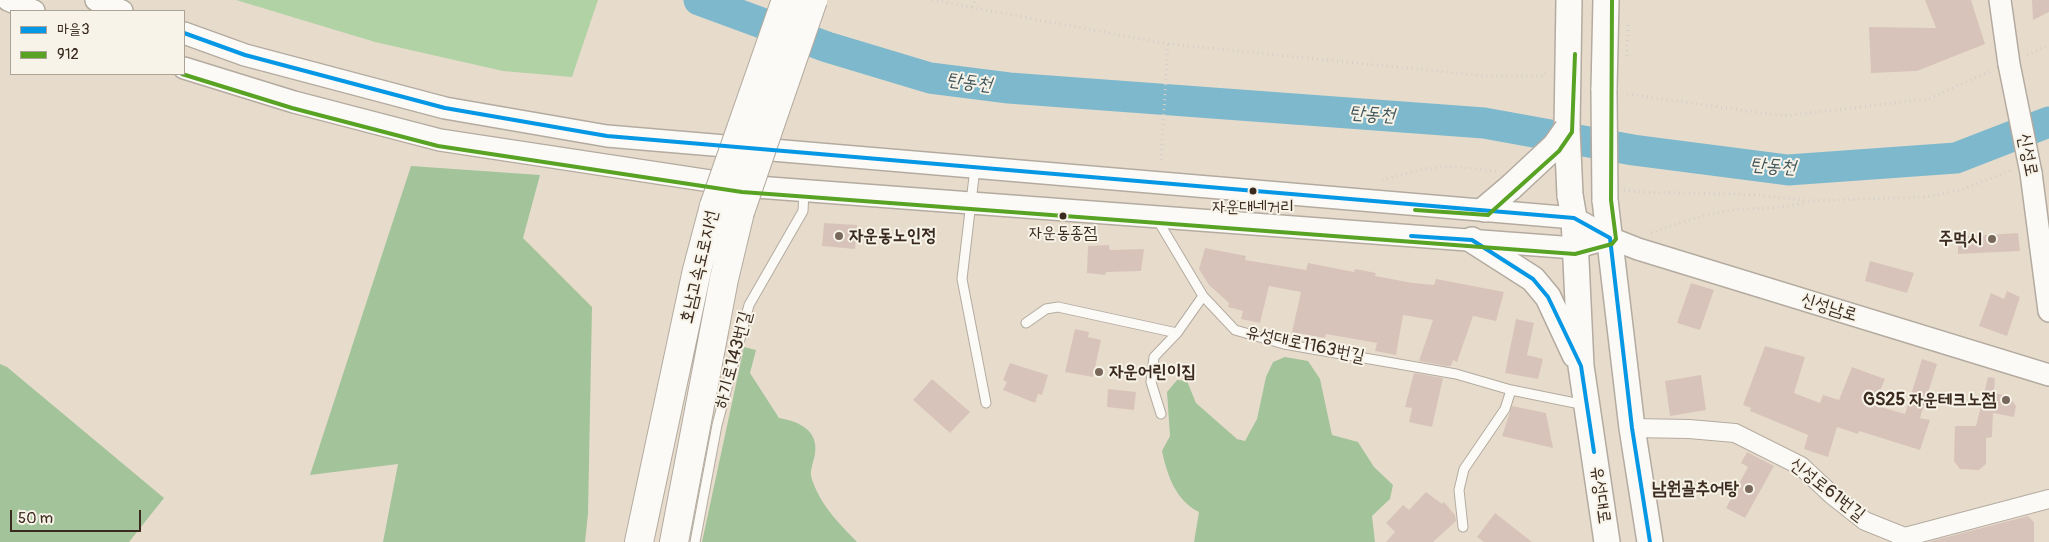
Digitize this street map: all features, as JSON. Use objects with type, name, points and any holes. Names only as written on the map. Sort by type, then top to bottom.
[{"type":"highway","name":"호남고속도로지선","points":[[639,542],[698,270],[714,206],[786,0]]},
{"type":"highway","name":"호남고속도로지선","points":[[674,542],[724,279],[740,212],[814,0]]},
{"type":"main road","name":"유성대로","points":[[1569,0],[1568,129],[1581,366],[1607,542]]},
{"type":"main road","points":[[1606,0],[1615,92],[1614,195],[1610,238],[1632,428],[1650,542]]},
{"type":"main road","points":[[1485,209],[1505,180],[1555,146],[1568,129]]},
{"type":"main road","points":[[1472,240],[1533,279],[1548,297],[1581,366]]},
{"type":"street","points":[[8,0],[32,10]]},
{"type":"street","points":[[96,0],[120,10]]},
{"type":"street","name":"신성로","points":[[2000,0],[2024,171],[2049,310]]},
{"type":"street","points":[[185,33],[245,54],[445,108],[606,136],[1485,209],[1572,207]]},
{"type":"street","points":[[185,68],[294,102],[440,140],[743,186],[1575,248],[1610,238]]},
{"type":"street","name":"신성남로","points":[[1572,207],[1610,238],[1638,249],[2049,375]]},
{"type":"street","name":"신성로61번길","points":[[1632,428],[1690,429],[1735,433],[1801,466],[1832,495],[1866,521],[1903,540],[2049,499]]},
{"type":"lane","points":[[975,168],[969,203],[962,279],[986,404]]},
{"type":"lane","name":"하기로143번길","points":[[695,542],[717,424],[749,305],[803,211],[804,190]]},
{"type":"lane","name":"유성대로1163번길","points":[[1156,217],[1203,296],[1236,330],[1284,344],[1456,374],[1511,390],[1587,405]]},
{"type":"lane","points":[[1162,414],[1151,382],[1154,357],[1177,334],[1203,296]]},
{"type":"lane","points":[[1026,322],[1046,309],[1058,307],[1177,334]]},
{"type":"lane","points":[[1463,527],[1459,490],[1464,469],[1505,409],[1511,390]]},
{"type":"path","points":[[932,0],[1168,44],[1486,76],[1544,76]]},
{"type":"path","points":[[972,7],[974,0]]},
{"type":"path","points":[[1161,160],[1168,44]]},
{"type":"path","points":[[1615,92],[1784,116],[1928,99],[2009,64]]},
{"type":"path","points":[[1382,180],[1418,170],[1449,166],[1505,180]]},
{"type":"path","points":[[1614,195],[1642,192],[1686,192],[1759,195],[1809,201],[1925,197],[1961,190],[2024,171]]},
{"type":"path","points":[[1656,231],[1681,221],[1727,211],[1787,208],[1809,201]]},
{"type":"green space","points":[[236,0],[598,0],[572,77],[503,71],[375,42]]},
{"type":"green space","points":[[411,166],[540,175],[523,238],[592,307],[588,514],[585,542],[383,542],[398,464],[310,475]]},
{"type":"green space","points":[[744,347],[756,350],[750,373],[779,418],[800,424],[806,428],[814,439],[815,454],[811,476],[814,486],[830,512],[857,542],[702,542]]},
{"type":"green space","points":[[1285,357],[1308,361],[1320,379],[1332,435],[1358,442],[1374,467],[1393,485],[1390,499],[1372,516],[1375,542],[1194,542],[1199,512],[1184,501],[1174,486],[1162,451],[1170,436],[1167,392],[1177,380],[1187,381],[1196,403],[1237,439],[1245,441],[1257,419],[1266,377],[1273,362]]},
{"type":"green space","points":[[0,364],[7,367],[164,498],[129,542],[0,542]]},
{"type":"building","points":[[1925,0],[1971,0],[1985,44],[1917,71],[1871,73],[1869,27],[1936,28]]},
{"type":"building","points":[[2032,0],[2049,0],[2049,12],[2033,20]]},
{"type":"building","name":"자운동노인정","points":[[824,223],[857,225],[855,249],[822,246]]},
{"type":"building","points":[[2018,233],[2020,251],[1958,254],[1958,237]]},
{"type":"building","points":[[1109,245],[1110,250],[1144,249],[1141,271],[1106,272],[1105,275],[1087,273],[1088,246]]},
{"type":"building","points":[[1205,248],[1246,256],[1245,260],[1306,270],[1308,263],[1354,272],[1355,269],[1376,273],[1375,276],[1413,283],[1434,285],[1436,279],[1504,292],[1496,321],[1473,316],[1457,362],[1453,360],[1451,366],[1446,366],[1419,361],[1433,320],[1403,315],[1396,355],[1375,351],[1377,343],[1326,334],[1325,338],[1292,332],[1301,292],[1269,286],[1260,323],[1241,319],[1243,311],[1228,307],[1229,303],[1209,285],[1199,269]]},
{"type":"building","points":[[1870,261],[1914,273],[1907,293],[1865,281]]},
{"type":"building","points":[[1691,283],[1714,290],[1700,330],[1677,323]]},
{"type":"building","points":[[2007,291],[2020,297],[2007,336],[1979,326],[1991,293],[2004,299]]},
{"type":"building","points":[[1516,319],[1534,323],[1527,355],[1543,359],[1538,379],[1505,373]]},
{"type":"building","points":[[1075,329],[1089,332],[1088,337],[1101,340],[1093,377],[1065,372]]},
{"type":"building","points":[[1765,346],[1805,357],[1794,393],[1820,403],[1823,395],[1839,400],[1852,367],[1885,379],[1874,405],[1905,414],[1922,359],[1937,364],[1920,418],[1930,420],[1920,450],[1859,431],[1858,434],[1837,427],[1828,457],[1804,449],[1808,435],[1750,411],[1751,408],[1743,405]]},
{"type":"building","points":[[1010,363],[1048,375],[1042,395],[1038,394],[1035,403],[1003,390],[1007,382],[1003,380]]},
{"type":"building","points":[[1414,373],[1443,378],[1432,427],[1409,422],[1412,408],[1405,407]]},
{"type":"building","points":[[1701,375],[1706,410],[1670,416],[1665,381]]},
{"type":"building","points":[[1988,377],[1995,378],[1994,393],[2009,396],[2016,406],[2014,417],[1993,413],[1992,437],[1986,438],[1986,464],[1979,470],[1960,469],[1954,461],[1955,426],[1976,426]]},
{"type":"building","points":[[932,379],[970,412],[950,433],[913,400]]},
{"type":"building","points":[[1108,389],[1136,392],[1134,410],[1107,407]]},
{"type":"building","points":[[1512,406],[1546,413],[1553,448],[1502,436]]},
{"type":"building","points":[[1747,452],[1774,466],[1745,518],[1726,508],[1748,467],[1741,463]]},
{"type":"building","points":[[1426,492],[1442,504],[1444,502],[1455,515],[1456,521],[1433,542],[1386,542],[1395,532],[1386,523],[1403,505],[1409,510]]},
{"type":"building","points":[[1495,513],[1532,542],[1484,542],[1477,537]]},
{"type":"building","points":[[2028,516],[2034,522],[2034,542],[1928,542]]},
{"type":"waterway","name":"탄동천","points":[[699,0],[827,47],[930,78],[1009,88],[1484,123],[1633,150],[1788,170],[1956,158],[2049,122]]},
{"type":"transit line","name":"912","points":[[185,75],[292,108],[438,146],[742,192],[1575,254],[1612,244],[1616,239],[1611,200],[1612,0]]},
{"type":"transit line","name":"마을3","points":[[185,33],[245,55],[445,108],[607,136],[1574,218],[1610,238],[1632,428],[1650,542]]},
{"type":"transit line","name":"912","points":[[1415,210],[1488,215],[1559,151],[1572,132],[1575,54]]},
{"type":"transit line","name":"마을3","points":[[1411,236],[1472,240],[1533,279],[1548,297],[1581,366],[1594,452]]},
{"type":"place","name":"자운대네거리","points":[[1253,191]]},
{"type":"place","name":"자운동종점","points":[[1063,216]]},
{"type":"place","name":"자운동노인정","points":[[839,236]]},
{"type":"place","name":"주먹시","points":[[1992,239]]},
{"type":"place","name":"자운어린이집","points":[[1099,372]]},
{"type":"place","name":"GS25 자운테크노점","points":[[2006,400]]},
{"type":"place","name":"남원골추어탕","points":[[1749,489]]}]
